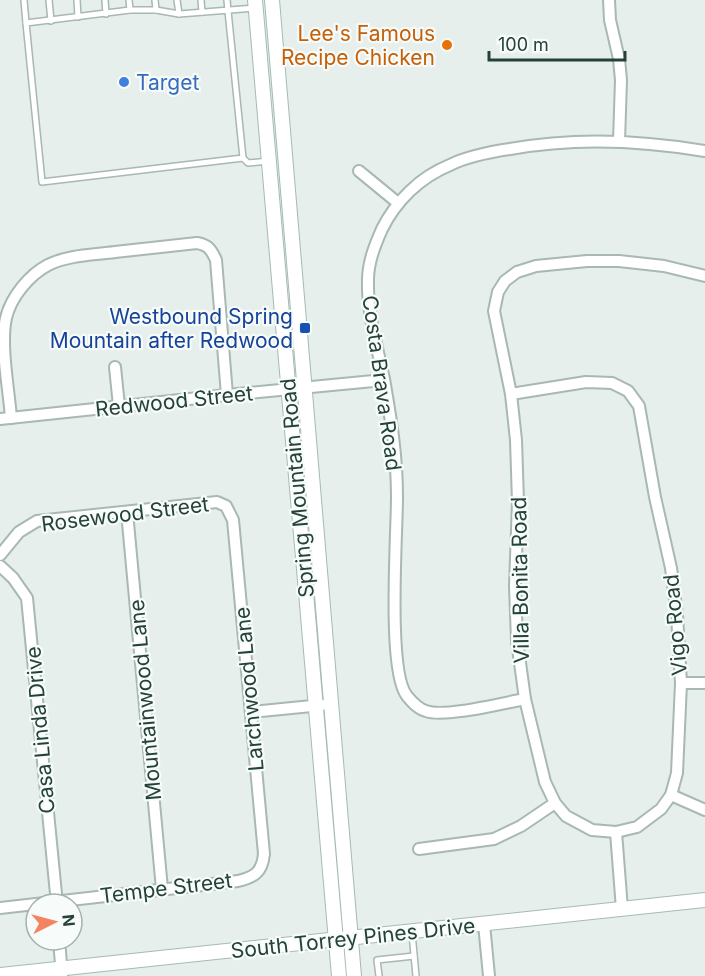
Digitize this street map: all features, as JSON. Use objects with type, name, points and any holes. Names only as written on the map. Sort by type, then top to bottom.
[{"type":"main road","name":"Spring Mountain Road","points":[[272,0],[354,976]]},
{"type":"main road","name":"Spring Mountain Road","points":[[255,4],[339,976]]},
{"type":"main road","points":[[260,68],[268,74],[272,94],[279,93]]},
{"type":"main road","points":[[268,161],[274,164],[278,185],[290,221]]},
{"type":"main road","name":"South Torrey Pines Drive","points":[[0,975],[62,972],[705,900]]},
{"type":"street","points":[[609,0],[610,20],[619,59],[621,80],[619,141]]},
{"type":"street","name":"Costa Brava Road","points":[[525,699],[447,713],[427,712],[418,707],[405,694],[399,675],[395,626],[396,448],[369,308],[368,277],[374,246],[398,203],[424,179],[450,165],[489,152],[529,145],[574,141],[619,141],[705,151]]},
{"type":"street","points":[[359,171],[398,203]]},
{"type":"street","points":[[6,419],[4,345],[6,318],[17,294],[26,283],[46,266],[58,261],[82,256],[197,243],[207,245],[216,260],[227,395]]},
{"type":"street","name":"Villa Bonita Road","points":[[616,832],[592,830],[567,816],[555,803],[545,782],[525,699],[517,641],[515,586],[518,502],[516,440],[511,394],[494,310],[498,292],[505,281],[517,272],[536,266],[587,261],[619,261],[664,266],[705,276]]},
{"type":"street","points":[[115,367],[119,406]]},
{"type":"street","name":"Redwood Street","points":[[6,419],[384,380]]},
{"type":"street","name":"Vigo Road","points":[[511,394],[586,382],[612,383],[628,391],[639,406],[655,497],[671,568],[677,615],[681,683],[677,773],[671,795]]},
{"type":"street","name":"Rosewood Street","points":[[0,555],[19,532],[37,521],[217,502],[226,506]]},
{"type":"street","name":"Larchwood Lane","points":[[226,506],[233,520],[264,854],[263,864],[258,872]]},
{"type":"street","name":"Mountainwood Lane","points":[[128,512],[162,889]]},
{"type":"street","name":"Casa Linda Drive","points":[[0,566],[14,578],[27,598],[56,892]]},
{"type":"street","points":[[681,683],[705,683]]},
{"type":"street","points":[[251,712],[331,704]]},
{"type":"street","points":[[622,909],[616,832],[637,827],[661,809],[671,795],[705,810]]},
{"type":"street","points":[[419,849],[494,839],[521,826],[555,803]]},
{"type":"street","name":"Tempe Street","points":[[84,899],[238,881],[250,878],[258,872]]},
{"type":"street","name":"Tempe Street","points":[[0,908],[24,905]]},
{"type":"street","points":[[484,924],[489,976]]},
{"type":"street","points":[[60,952],[62,972]]},
{"type":"lane","points":[[24,0],[42,182],[243,158]]},
{"type":"lane","points":[[49,0],[51,21]]},
{"type":"lane","points":[[77,0],[78,17]]},
{"type":"lane","points":[[105,0],[106,14]]},
{"type":"lane","points":[[129,0],[130,10]]},
{"type":"lane","points":[[155,0],[156,10]]},
{"type":"lane","points":[[177,0],[179,14]]},
{"type":"lane","points":[[201,0],[202,12]]},
{"type":"lane","points":[[227,0],[243,158],[248,163],[268,161]]},
{"type":"lane","points":[[26,23],[130,10],[156,10],[179,14],[228,11],[255,4]]},
{"type":"lane","points":[[412,931],[416,976]]},
{"type":"lane","points":[[379,976],[377,960],[414,956]]},
{"type":"place","name":"Lee's Famous Recipe Chicken","points":[[447,45]]},
{"type":"place","name":"Target","points":[[124,82]]},
{"type":"place","name":"Westbound Spring Mountain after Redwood","points":[[305,328]]}]
